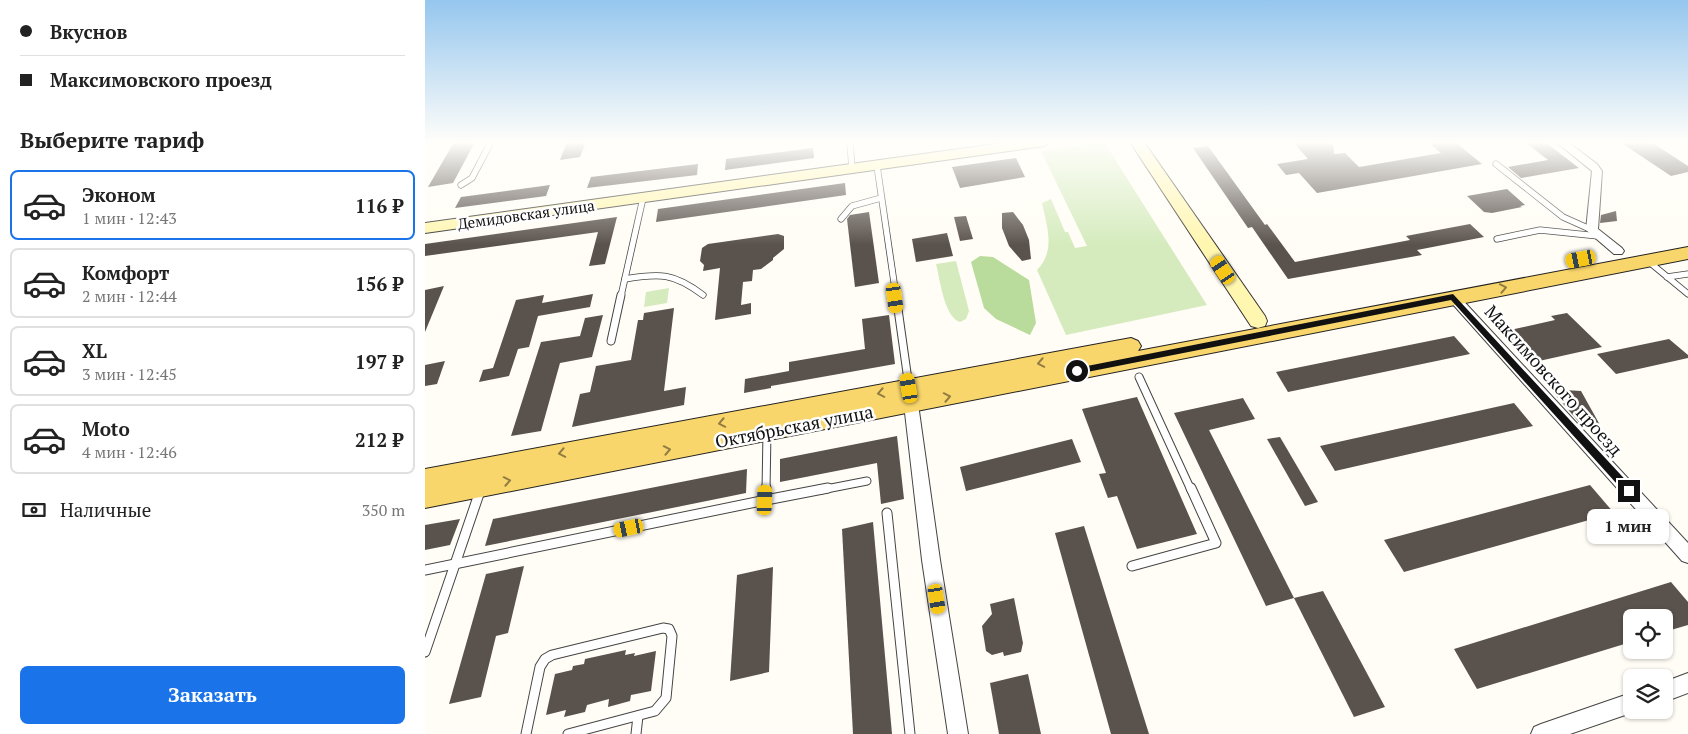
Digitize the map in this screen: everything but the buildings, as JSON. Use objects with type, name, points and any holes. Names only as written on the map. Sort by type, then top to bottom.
[{"type":"main road","points":[[1653,255],[1688,238]]},
{"type":"main road","name":"Октябрьская улица","points":[[425,479],[910,396],[1230,334],[1617,252],[1653,255]]},
{"type":"main road","points":[[1653,255],[1688,253]]},
{"type":"main road","name":"Октябрьская улица","points":[[1262,327],[1453,297],[1653,255]]},
{"type":"main road","name":"Октябрьская улица","points":[[425,497],[767,431],[910,396]]},
{"type":"street","name":"Демидовская улица","points":[[425,228],[800,176]]},
{"type":"street","points":[[1160,176],[1262,327]]},
{"type":"street","points":[[1597,176],[1595,233],[1617,252]]},
{"type":"street","name":"Максимовского проезд","points":[[1453,297],[1688,555]]},
{"type":"street","points":[[910,396],[931,560],[957,734]]},
{"type":"street","points":[[1673,689],[1688,683]]},
{"type":"street","points":[[1541,734],[1623,706]]},
{"type":"lane","points":[[461,185],[474,176]]},
{"type":"lane","points":[[878,176],[910,396]]},
{"type":"lane","points":[[1511,176],[1563,217],[1595,233]]},
{"type":"lane","points":[[611,341],[643,198]]},
{"type":"lane","points":[[841,219],[845,209],[857,203],[881,198]]},
{"type":"lane","points":[[1497,238],[1540,230],[1595,233]]},
{"type":"lane","points":[[1653,255],[1667,277],[1688,294]]},
{"type":"lane","points":[[625,280],[667,274],[691,284],[703,295]]},
{"type":"lane","points":[[1667,277],[1688,274]]},
{"type":"lane","points":[[1132,566],[1216,543],[1139,377]]},
{"type":"lane","points":[[765,500],[767,431]]},
{"type":"lane","points":[[425,570],[867,480]]},
{"type":"lane","points":[[425,652],[482,486]]},
{"type":"lane","points":[[887,513],[910,734]]},
{"type":"lane","points":[[526,734],[540,667],[545,659],[663,628],[669,629],[672,636],[666,698],[662,705],[655,711],[567,734]]},
{"type":"lane","points":[[636,734],[638,716]]},
{"type":"green space","points":[[1053,176],[1126,176],[1207,305],[1066,335],[1037,270],[1047,255],[1049,238],[1042,203],[1051,199],[1065,232],[1068,232],[1075,248],[1087,246]]},
{"type":"green space","points":[[980,256],[993,257],[1029,280],[1036,323],[1030,335],[996,319],[984,308],[971,262]]},
{"type":"green space","points":[[956,261],[969,311],[966,319],[960,322],[950,313],[946,305],[936,264]]},
{"type":"green space","points":[[669,288],[667,303],[644,307],[646,292]]},
{"type":"route","points":[[1077,371],[1453,297],[1629,491]]}]
